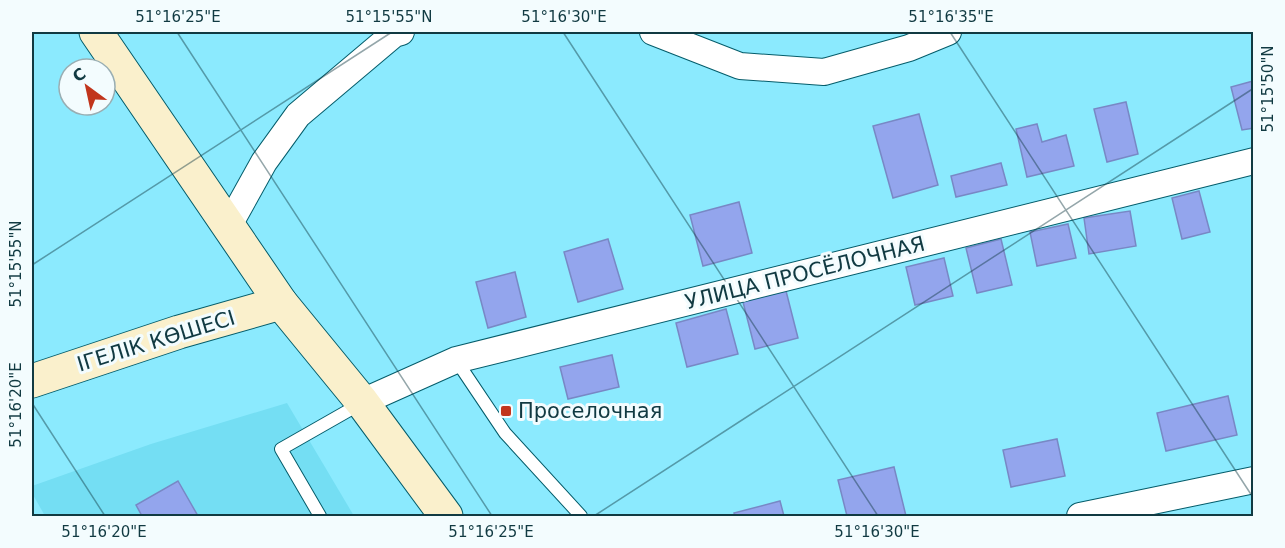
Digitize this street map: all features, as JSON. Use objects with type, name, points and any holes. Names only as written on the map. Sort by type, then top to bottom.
[{"type":"main road","points":[[96,32],[281,303],[362,402],[446,516]]},
{"type":"main road","name":"ІГЕЛІК КӨШЕСІ","points":[[32,381],[179,332],[281,303]]},
{"type":"street","points":[[229,225],[264,162],[298,114],[394,33],[401,32]]},
{"type":"street","points":[[653,32],[740,66],[824,72],[909,48],[948,32]]},
{"type":"street","name":"УЛИЦА ПРОСЁЛОЧНАЯ","points":[[362,402],[456,360],[1254,161]]},
{"type":"street","points":[[1080,516],[1254,480]]},
{"type":"lane","points":[[456,360],[505,433],[581,516]]},
{"type":"lane","points":[[320,516],[281,449],[362,402]]},
{"type":"shaded area","points":[[287,403],[354,516],[45,516],[32,493],[32,486],[151,444]]},
{"type":"building","points":[[1253,81],[1254,128],[1242,130],[1231,87]]},
{"type":"building","points":[[1126,102],[1138,154],[1107,162],[1094,109]]},
{"type":"building","points":[[919,114],[938,185],[893,198],[873,126]]},
{"type":"building","points":[[1037,124],[1042,142],[1066,135],[1074,166],[1027,177],[1016,129]]},
{"type":"building","points":[[1001,163],[1007,185],[956,197],[951,176]]},
{"type":"building","points":[[1199,191],[1210,232],[1182,239],[1172,198]]},
{"type":"building","points":[[739,202],[752,253],[703,266],[690,215]]},
{"type":"building","points":[[1130,211],[1136,246],[1089,254],[1084,218]]},
{"type":"building","points":[[1068,224],[1076,258],[1037,266],[1030,232]]},
{"type":"building","points":[[608,239],[623,289],[578,302],[564,252]]},
{"type":"building","points":[[1001,239],[1012,285],[977,293],[966,248]]},
{"type":"building","points":[[944,258],[953,296],[915,305],[906,267]]},
{"type":"building","points":[[515,272],[526,317],[488,328],[476,282]]},
{"type":"building","points":[[785,287],[798,338],[755,349],[742,298]]},
{"type":"building","points":[[726,309],[738,354],[687,367],[676,323]]},
{"type":"building","points":[[612,355],[619,387],[568,399],[560,367]]},
{"type":"building","points":[[1228,396],[1237,435],[1166,451],[1157,413]]},
{"type":"building","points":[[1057,439],[1065,476],[1011,487],[1003,450]]},
{"type":"building","points":[[894,467],[906,516],[847,516],[838,480]]},
{"type":"building","points":[[178,481],[198,516],[142,516],[136,505]]},
{"type":"building","points":[[780,501],[784,516],[735,516],[734,513]]},
{"type":"place","name":"Проселочная","points":[[506,411]]}]
